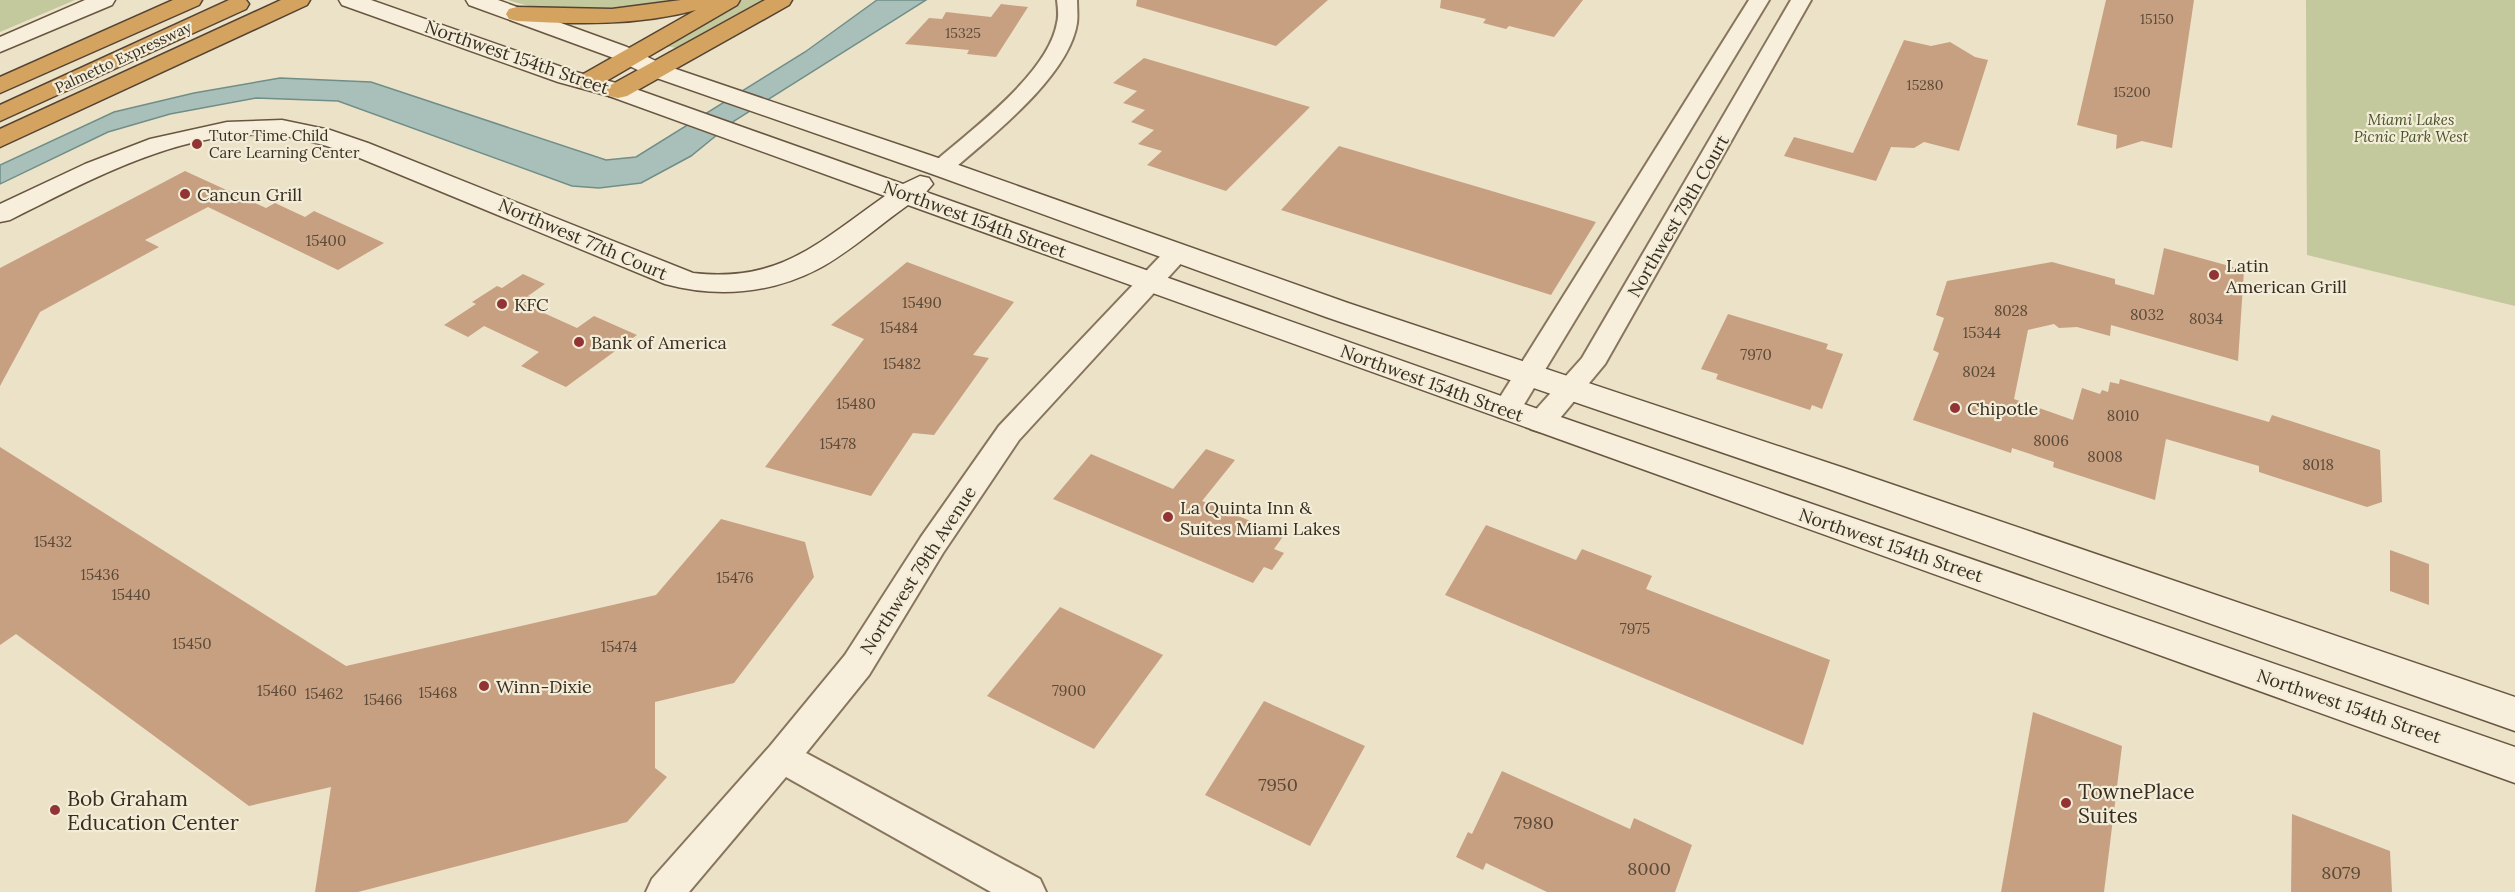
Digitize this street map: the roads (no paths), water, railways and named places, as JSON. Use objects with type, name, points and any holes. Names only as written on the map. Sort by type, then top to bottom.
[{"type":"highway","points":[[0,75],[165,0]]},
{"type":"highway","name":"Palmetto Expressway","points":[[0,86],[191,0]]},
{"type":"highway","name":"Palmetto Expressway","points":[[0,114],[246,0]]},
{"type":"highway","points":[[0,139],[299,0]]},
{"type":"highway","points":[[517,14],[613,17],[659,11],[706,0]]},
{"type":"highway","points":[[587,82],[729,0]]},
{"type":"highway","points":[[618,91],[781,0]]},
{"type":"main road","points":[[0,45],[104,0]]},
{"type":"main road","name":"Northwest 154th Street","points":[[350,0],[567,77],[618,91],[738,136],[907,194],[1542,422],[2515,765]]},
{"type":"main road","name":"Northwest 154th Street","points":[[477,0],[630,57],[656,70],[941,168],[1177,253],[1570,390],[1836,478],[2515,714]]},
{"type":"main road","name":"Northwest 77th Court","points":[[0,214],[100,166],[140,151],[226,130],[273,128],[301,131],[331,138],[492,200],[675,278],[696,284],[747,284],[792,271],[810,262],[941,168]]},
{"type":"street","name":"Northwest 77th Court","points":[[941,168],[1021,96],[1051,61],[1066,27],[1067,0]]},
{"type":"street","points":[[1507,409],[1759,0]]},
{"type":"street","name":"Northwest 79th Court","points":[[1542,422],[1592,364],[1801,0]]},
{"type":"street","name":"Northwest 79th Avenue","points":[[665,892],[782,757],[857,665],[932,545],[1010,433],[1177,253]]},
{"type":"street","points":[[782,757],[1027,892]]},
{"type":"water","points":[[877,0],[926,0],[734,121],[691,156],[641,183],[599,188],[572,186],[338,101],[256,98],[170,114],[108,132],[0,184],[0,165],[114,112],[194,93],[280,78],[371,82],[606,160],[636,157],[805,52]]},
{"type":"place","name":"Tutor Time Child Care Learning Center","points":[[197,144]]},
{"type":"place","name":"Cancun Grill","points":[[185,194]]},
{"type":"place","name":"Latin American Grill","points":[[2214,275]]},
{"type":"place","name":"KFC","points":[[502,304]]},
{"type":"place","name":"Bank of America","points":[[579,342]]},
{"type":"place","name":"Chipotle","points":[[1955,408]]},
{"type":"place","name":"La Quinta Inn & Suites Miami Lakes","points":[[1168,517]]},
{"type":"place","name":"Winn-Dixie","points":[[484,686]]},
{"type":"place","name":"TownePlace Suites","points":[[2066,803]]},
{"type":"place","name":"Bob Graham Education Center","points":[[55,810]]},
{"type":"park label","name":"Miami Lakes Picnic Park West","points":[[2411,128]]}]
